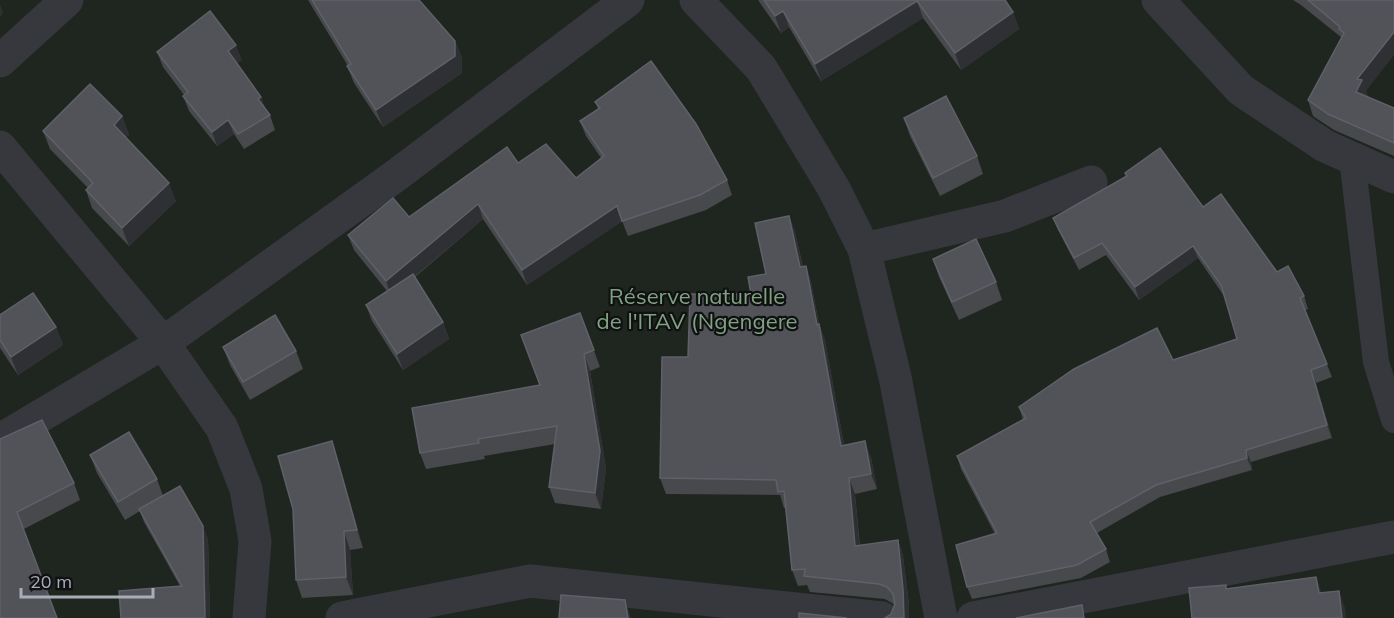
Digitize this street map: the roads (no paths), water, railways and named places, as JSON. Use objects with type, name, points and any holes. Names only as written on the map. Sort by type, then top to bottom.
[{"type":"street","points":[[0,62],[67,0]]},
{"type":"street","points":[[0,440],[163,343],[398,174],[628,0]]},
{"type":"street","points":[[696,0],[760,69],[834,189],[864,249],[895,377],[941,618]]},
{"type":"street","points":[[1158,0],[1241,90],[1325,146],[1394,177]]},
{"type":"street","points":[[0,147],[163,343],[222,428],[246,489],[255,541],[249,618]]},
{"type":"street","points":[[864,249],[1005,216],[1091,182]]},
{"type":"street","points":[[974,618],[1394,537]]},
{"type":"street","points":[[342,618],[530,581],[882,618]]},
{"type":"lane","points":[[1352,158],[1376,362],[1394,420]]},
{"type":"park label","name":"Réserve naturelle de l'ITAV (Ngengere","points":[[697,308]]}]
